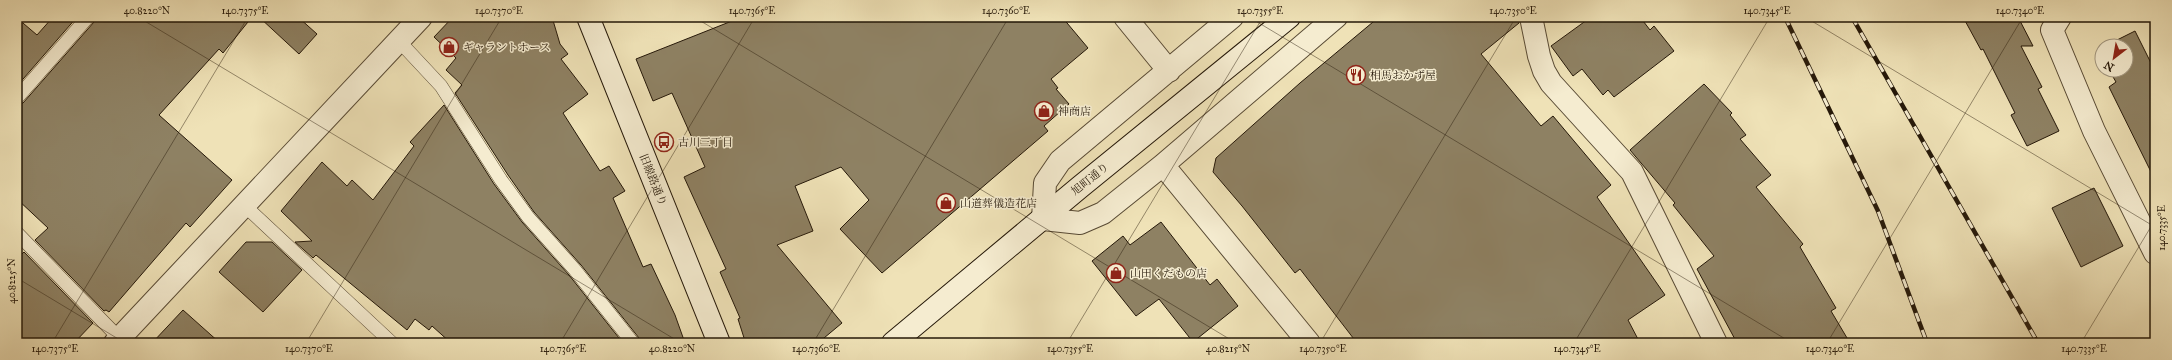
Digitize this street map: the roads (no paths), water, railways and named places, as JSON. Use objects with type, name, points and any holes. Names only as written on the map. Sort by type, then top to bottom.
[{"type":"street","name":"旧線路通り","points":[[588,17],[719,343]]},
{"type":"street","points":[[1125,17],[1169,71]]},
{"type":"street","points":[[1232,17],[1060,161],[1045,183],[1043,219],[1080,222],[1103,214],[1163,165],[1336,17]]},
{"type":"street","name":"旭町通り","points":[[897,342],[1043,219],[1288,17]]},
{"type":"street","points":[[1531,17],[1544,70],[1551,83],[1632,172],[1716,343]]},
{"type":"street","points":[[2060,17],[2052,30],[2094,131],[2155,253]]},
{"type":"street","points":[[117,341],[408,26]]},
{"type":"street","points":[[1163,165],[1309,343]]},
{"type":"lane","points":[[17,98],[88,17]]},
{"type":"lane","points":[[408,26],[441,86],[501,180],[528,217],[575,270],[633,343]]},
{"type":"lane","points":[[244,205],[392,343]]},
{"type":"lane","points":[[17,233],[117,341]]},
{"type":"railway","points":[[1785,17],[1878,211],[1927,343]]},
{"type":"railway","points":[[1852,17],[2038,343]]},
{"type":"place","name":"ギャラントホース","points":[[449,47]]},
{"type":"place","name":"相馬おかず屋","points":[[1356,75]]},
{"type":"place","name":"神商店","points":[[1044,111]]},
{"type":"place","name":"古川三丁目","points":[[664,142]]},
{"type":"place","name":"山道葬儀造花店","points":[[946,203]]},
{"type":"place","name":"山田くだもの店","points":[[1116,273]]}]
